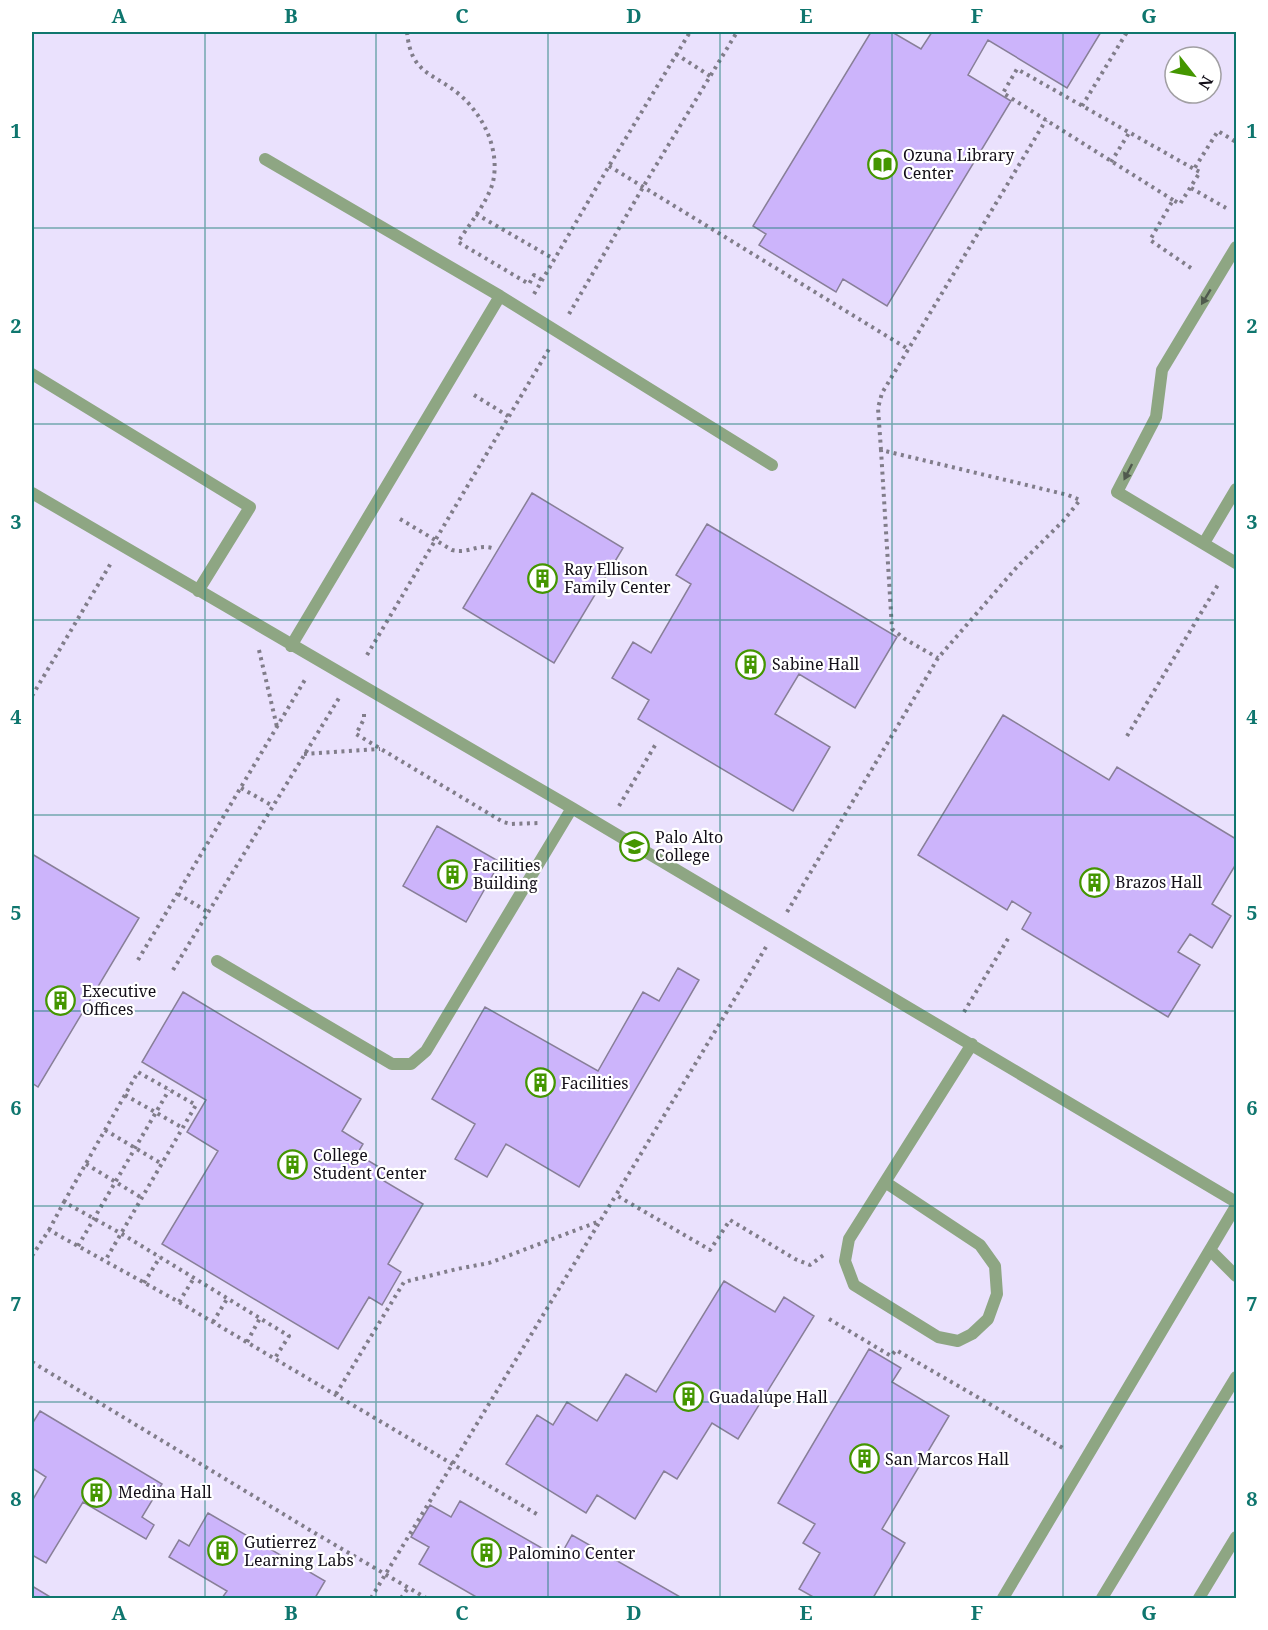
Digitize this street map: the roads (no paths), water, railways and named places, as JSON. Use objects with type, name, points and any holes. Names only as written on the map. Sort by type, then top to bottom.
[{"type":"lane","points":[[265,159],[500,296],[772,465]]},
{"type":"lane","points":[[1236,247],[1162,370],[1155,417],[1118,492],[1236,563]]},
{"type":"lane","points":[[291,645],[500,296]]},
{"type":"lane","points":[[32,374],[250,507],[198,591]]},
{"type":"lane","points":[[1204,543],[1236,489]]},
{"type":"lane","points":[[32,493],[972,1044],[1236,1204],[1003,1599]]},
{"type":"lane","points":[[217,961],[392,1064],[411,1064],[426,1051],[572,808]]},
{"type":"lane","points":[[885,1182],[980,1245],[995,1266],[996,1294],[988,1319],[972,1334],[958,1341],[938,1337],[854,1285],[844,1261],[849,1239],[972,1044]]},
{"type":"lane","points":[[1210,1250],[1236,1276]]},
{"type":"lane","points":[[1102,1599],[1236,1377]]},
{"type":"lane","points":[[1199,1599],[1236,1537]]},
{"type":"place","name":"Ozuna Library Center","points":[[882,164]]},
{"type":"place","name":"Ray Ellison Family Center","points":[[543,578]]},
{"type":"place","name":"Sabine Hall","points":[[751,664]]},
{"type":"place","name":"Palo Alto College","points":[[634,846]]},
{"type":"place","name":"Facilities Building","points":[[452,874]]},
{"type":"place","name":"Brazos Hall","points":[[1094,882]]},
{"type":"place","name":"Executive Offices","points":[[61,1000]]},
{"type":"place","name":"Facilities","points":[[540,1083]]},
{"type":"place","name":"College Student Center","points":[[292,1164]]},
{"type":"place","name":"Guadalupe Hall","points":[[688,1397]]},
{"type":"place","name":"San Marcos Hall","points":[[864,1459]]},
{"type":"place","name":"Medina Hall","points":[[97,1492]]},
{"type":"place","name":"Gutierrez Learning Labs","points":[[223,1551]]},
{"type":"place","name":"Palomino Center","points":[[487,1553]]}]
